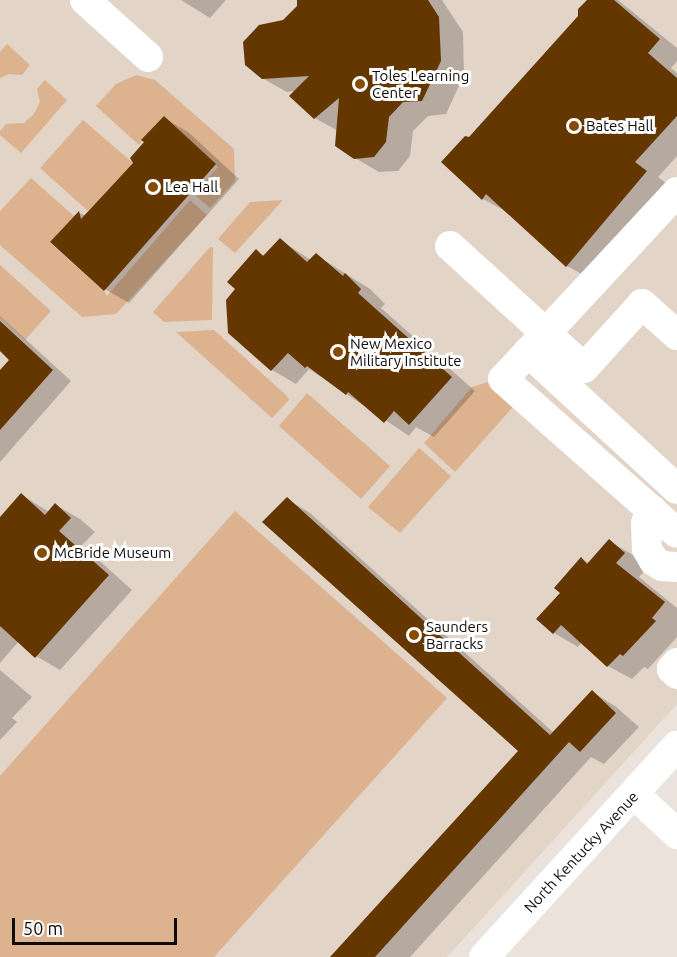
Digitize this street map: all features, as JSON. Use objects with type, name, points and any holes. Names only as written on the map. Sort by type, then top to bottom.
[{"type":"street","points":[[85,0],[148,57]]},
{"type":"street","points":[[677,192],[503,379],[677,533]]},
{"type":"street","points":[[450,246],[537,342],[677,489]]},
{"type":"street","points":[[537,342],[584,368],[642,304],[677,335]]},
{"type":"street","points":[[652,510],[646,524],[647,549],[654,561],[662,567],[677,567]]},
{"type":"street","points":[[677,663],[672,669],[677,674]]},
{"type":"street","name":"North Kentucky Avenue","points":[[484,957],[677,746]]},
{"type":"street","points":[[634,794],[677,834]]},
{"type":"shaded area","name":"New Mexico Military Institute","points":[[0,0],[677,0],[677,704],[447,957],[0,957]]},
{"type":"shaded area","points":[[7,44],[30,65],[22,75],[9,74],[0,78],[0,52]]},
{"type":"shaded area","points":[[136,75],[155,80],[234,149],[235,181],[210,208],[194,194],[218,167],[164,116],[139,145],[96,106],[116,84]]},
{"type":"shaded area","points":[[45,80],[67,100],[21,153],[0,135],[0,131],[6,124],[24,123],[34,114],[40,102],[37,89]]},
{"type":"shaded area","points":[[83,120],[133,163],[88,211],[40,168]]},
{"type":"shaded area","points":[[31,178],[74,216],[50,243],[107,296],[190,200],[207,215],[116,314],[82,317],[0,245],[0,211]]},
{"type":"shaded area","points":[[283,200],[235,253],[218,239],[250,202]]},
{"type":"shaded area","points":[[210,247],[213,248],[212,320],[164,322],[153,312]]},
{"type":"shaded area","points":[[0,265],[51,311],[25,340],[0,317]]},
{"type":"shaded area","points":[[214,330],[287,396],[289,400],[272,418],[176,332]]},
{"type":"shaded area","points":[[488,382],[513,407],[455,472],[424,443],[472,387]]},
{"type":"shaded area","points":[[307,393],[390,466],[361,499],[279,426]]},
{"type":"shaded area","points":[[419,448],[451,476],[400,533],[368,507]]},
{"type":"shaded area","points":[[235,511],[447,698],[214,957],[0,957],[0,776]]},
{"type":"building","name":"Toles Learning Center","points":[[297,0],[428,0],[439,17],[441,61],[422,101],[403,102],[389,117],[386,142],[374,157],[354,159],[335,146],[339,98],[314,119],[289,96],[309,76],[262,79],[245,65],[243,42],[259,25],[283,20],[297,6]]},
{"type":"building","name":"Bates Hall","points":[[587,0],[614,0],[660,39],[648,53],[677,78],[677,116],[635,162],[647,171],[566,267],[486,194],[482,200],[441,162],[465,136],[469,137],[578,16],[578,9]]},
{"type":"building","name":"Lea Hall","points":[[164,116],[216,164],[104,291],[50,242],[79,211],[81,219],[133,163],[130,158],[144,142],[141,140]]},
{"type":"building","points":[[280,238],[307,262],[316,253],[343,276],[345,273],[361,289],[358,293],[452,377],[409,425],[394,411],[384,423],[348,392],[346,395],[307,366],[305,368],[288,353],[271,371],[228,333],[226,300],[235,289],[227,282],[256,249],[263,256]]},
{"type":"building","points":[[0,321],[53,370],[0,430],[0,370],[9,360],[0,351]]},
{"type":"building","name":"McBride Museum","points":[[21,493],[45,515],[55,503],[71,518],[59,531],[109,575],[35,658],[0,626],[0,517]]},
{"type":"building","name":"Saunders Barracks","points":[[287,497],[550,735],[592,690],[616,713],[580,752],[569,742],[375,957],[330,957],[518,751],[262,522]]},
{"type":"building","points":[[609,539],[625,553],[616,563],[665,602],[652,618],[656,621],[623,656],[620,654],[607,667],[561,625],[553,634],[536,619],[560,593],[554,588],[581,557],[587,564]]},
{"type":"place","name":"Toles Learning Center","points":[[360,84]]},
{"type":"place","name":"Bates Hall","points":[[574,126]]},
{"type":"place","name":"Lea Hall","points":[[153,187]]},
{"type":"place","name":"New Mexico Military Institute","points":[[338,352]]},
{"type":"place","name":"McBride Museum","points":[[42,553]]},
{"type":"place","name":"Saunders Barracks","points":[[414,635]]}]
